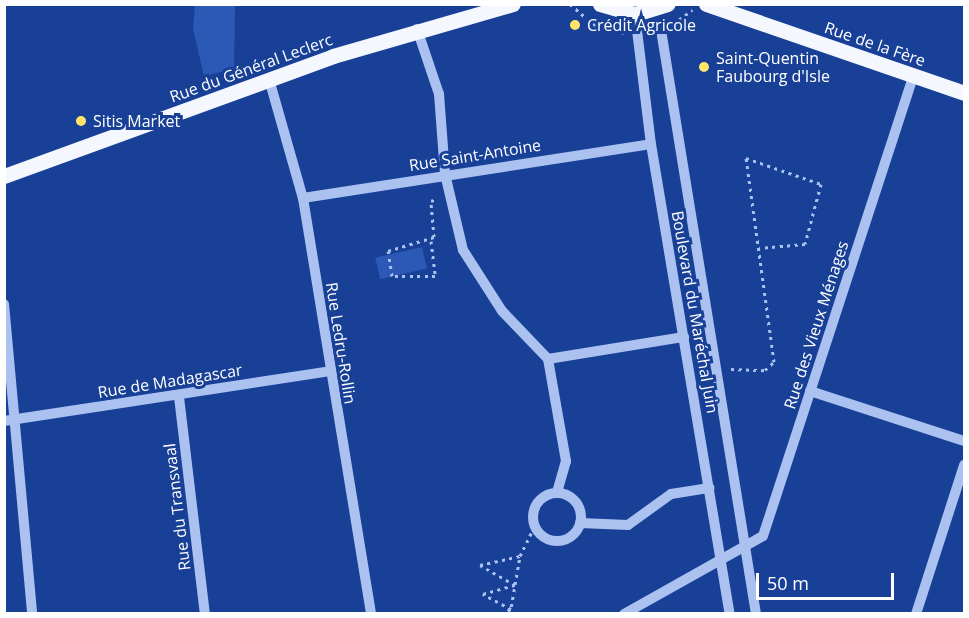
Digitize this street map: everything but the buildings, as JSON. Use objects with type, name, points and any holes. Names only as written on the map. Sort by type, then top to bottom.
[{"type":"main road","name":"Rue du Général Leclerc","points":[[4,176],[269,79],[417,29],[513,4]]},
{"type":"main road","points":[[600,4],[635,15],[667,4]]},
{"type":"main road","name":"Rue de la Fère","points":[[705,4],[964,93]]},
{"type":"street","name":"Boulevard du Maréchal Juin","points":[[635,15],[635,35],[651,144],[730,614]]},
{"type":"street","points":[[417,29],[439,94],[445,174],[463,250],[478,278],[548,359],[566,461],[557,492],[536,504],[534,527],[545,539],[561,541],[580,523],[628,525],[671,494],[710,488]]},
{"type":"street","points":[[661,30],[720,370],[748,545],[756,614]]},
{"type":"street","name":"Rue des Vieux Ménages","points":[[624,614],[722,563],[763,536],[913,76]]},
{"type":"street","name":"Rue Ledru-Rollin","points":[[269,79],[303,198],[370,614]]},
{"type":"street","name":"Rue Saint-Antoine","points":[[303,198],[445,174],[651,144]]},
{"type":"street","points":[[4,304],[10,420],[32,614]]},
{"type":"street","points":[[548,359],[684,337]]},
{"type":"street","name":"Rue de Madagascar","points":[[10,420],[179,396],[330,371]]},
{"type":"street","points":[[810,391],[964,441]]},
{"type":"street","name":"Rue du Transvaal","points":[[179,396],[205,614]]},
{"type":"street","points":[[916,614],[964,465]]},
{"type":"street","points":[[557,492],[577,503],[580,523]]},
{"type":"path","points":[[570,4],[593,24],[635,35]]},
{"type":"path","points":[[720,370],[765,370],[774,362],[746,158],[821,184],[805,244],[759,248]]},
{"type":"path","points":[[431,241],[388,251],[393,276],[435,276],[431,241],[431,201],[449,196]]},
{"type":"path","points":[[511,611],[520,556],[534,527]]},
{"type":"path","points":[[515,585],[480,565],[520,556]]},
{"type":"path","points":[[511,611],[483,594],[515,585]]},
{"type":"path","points":[[501,614],[511,611]]},
{"type":"shaded area","points":[[195,5],[235,5],[234,69],[204,76],[193,29]]},
{"type":"shaded area","points":[[422,247],[427,268],[380,279],[375,258]]},
{"type":"place","name":"Crédit Agricole","points":[[575,25]]},
{"type":"place","name":"Saint-Quentin Faubourg d'Isle","points":[[704,67]]},
{"type":"place","name":"Sitis Market","points":[[81,121]]}]
